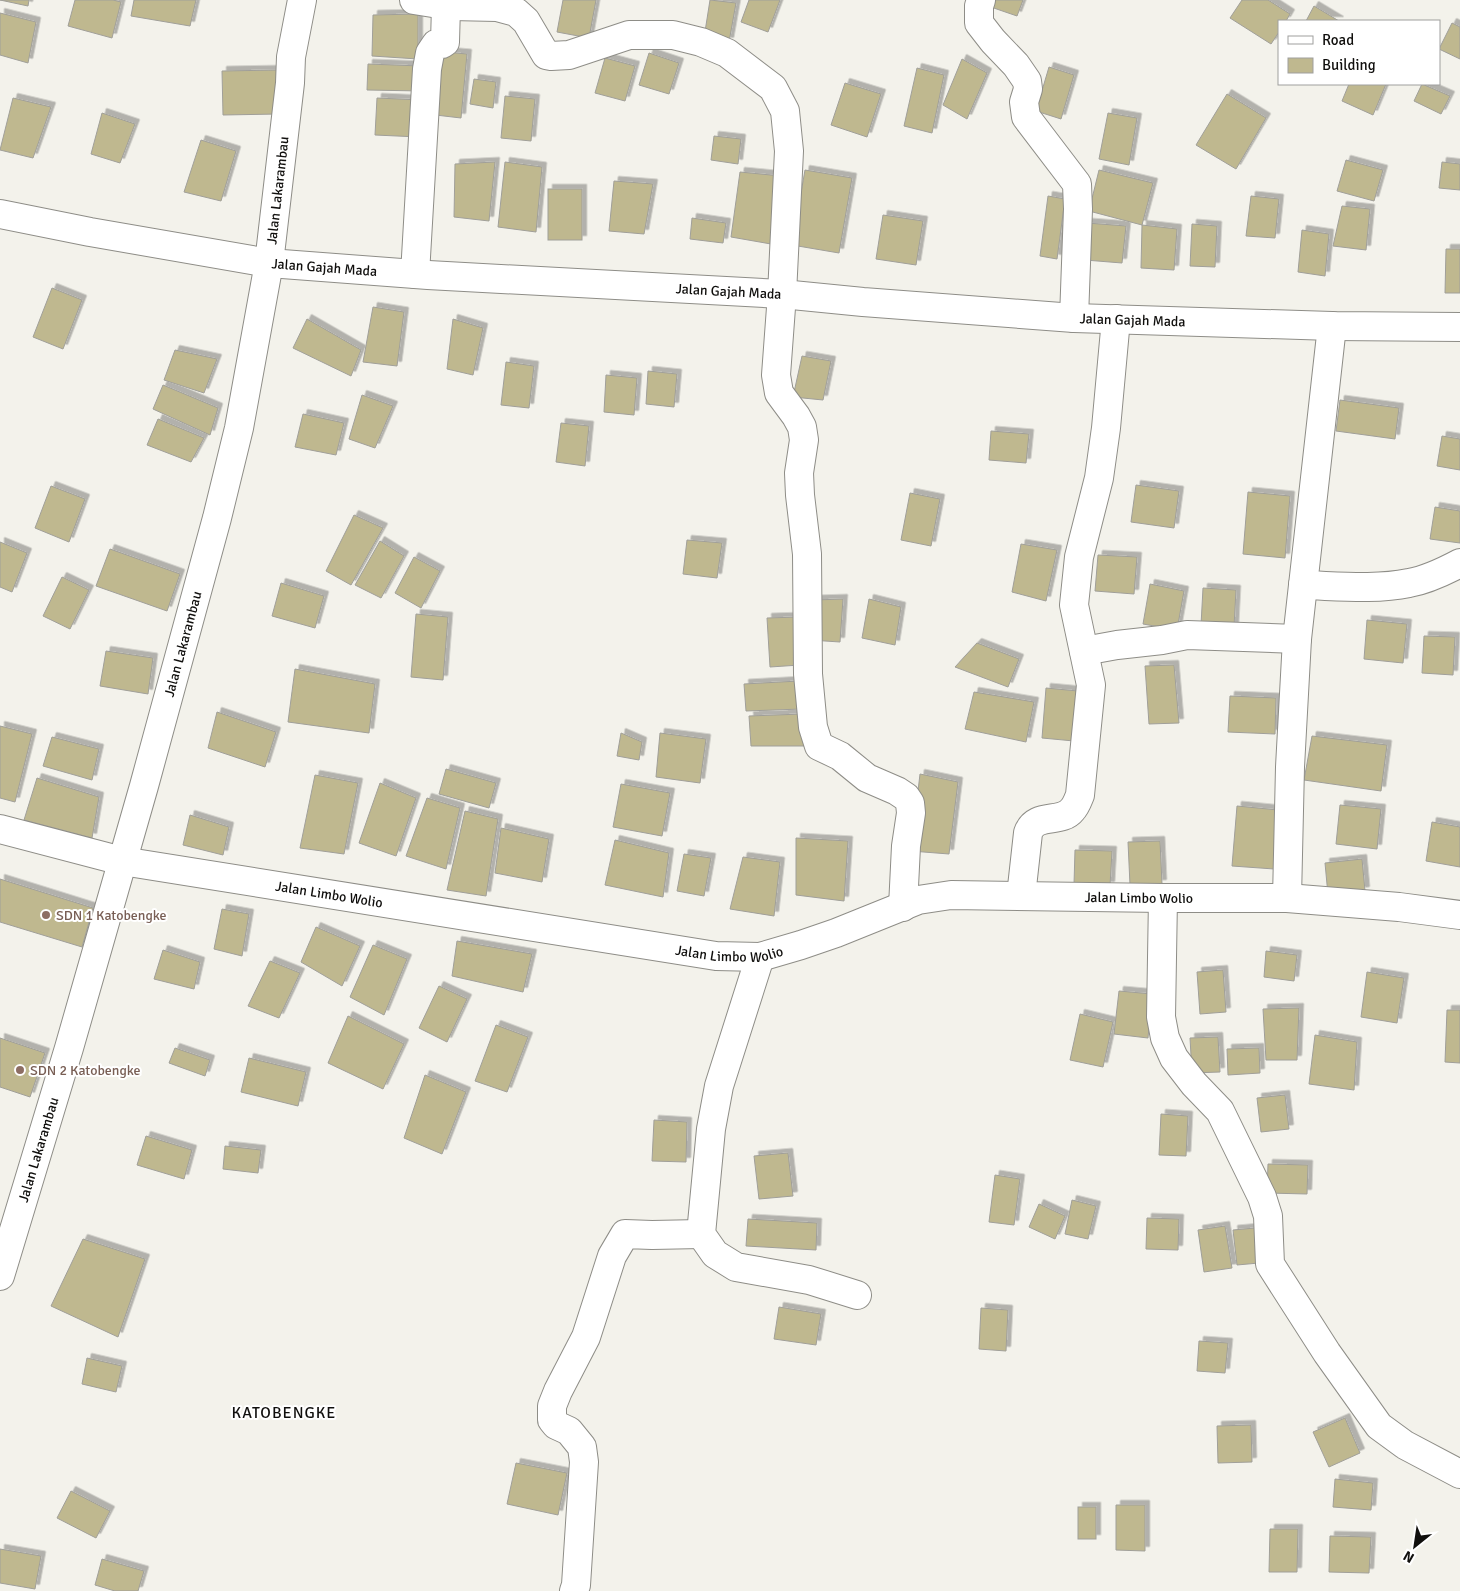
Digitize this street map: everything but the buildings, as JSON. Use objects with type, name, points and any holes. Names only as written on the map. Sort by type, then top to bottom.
[{"type":"main road","name":"Jalan Lakarambau","points":[[0,1276],[150,767],[237,437],[269,263],[290,82],[291,57],[302,0]]},
{"type":"main road","points":[[414,0],[446,6],[497,7],[516,12],[526,21],[546,55],[551,56],[569,55],[630,35],[673,35],[701,42],[727,53],[773,88],[785,111],[790,151],[776,375],[779,393],[802,427],[804,440],[799,473],[806,554],[808,674],[812,727],[819,746],[840,756],[867,778],[897,791],[910,803],[911,813],[906,846],[903,907]]},
{"type":"main road","points":[[981,0],[978,23],[1016,66],[1027,82],[1028,89],[1024,102],[1026,117],[1077,184],[1078,209],[1074,318]]},
{"type":"main road","points":[[415,274],[428,68],[430,54],[436,44],[445,42],[446,6]]},
{"type":"main road","name":"Jalan Gajah Mada","points":[[0,214],[90,232],[269,263],[415,274],[782,294],[1074,318],[1332,326],[1460,327]]},
{"type":"main road","points":[[1020,896],[1030,826],[1037,821],[1067,814],[1072,811],[1080,795],[1091,685],[1074,605],[1079,557],[1099,478],[1106,428],[1116,319]]},
{"type":"main road","points":[[1287,898],[1290,767],[1297,639],[1332,326]]},
{"type":"main road","points":[[1303,585],[1392,586],[1420,580],[1460,562]]},
{"type":"main road","points":[[1084,652],[1117,645],[1187,635],[1297,639]]},
{"type":"main road","name":"Jalan Limbo Wolio","points":[[0,829],[122,861],[716,956],[760,957],[828,936],[918,900],[951,895],[1287,898],[1398,907],[1460,915]]},
{"type":"main road","points":[[1163,898],[1161,1017],[1166,1038],[1174,1058],[1194,1084],[1220,1111],[1262,1197],[1268,1216],[1270,1264],[1327,1353],[1379,1426],[1405,1445],[1460,1474]]},
{"type":"main road","points":[[760,957],[719,1086],[711,1129],[702,1234],[715,1254],[736,1267],[809,1280],[857,1295]]},
{"type":"main road","points":[[574,1591],[576,1585],[584,1462],[582,1447],[569,1431],[556,1425],[552,1420],[552,1406],[586,1337],[612,1256],[625,1234],[702,1234]]},
{"type":"place","name":"SDN 1 Katobengke","points":[[46,915]]},
{"type":"place","name":"SDN 2 Katobengke","points":[[20,1070]]},
{"type":"district","name":"KATOBENGKE","points":[[284,1412]]}]
